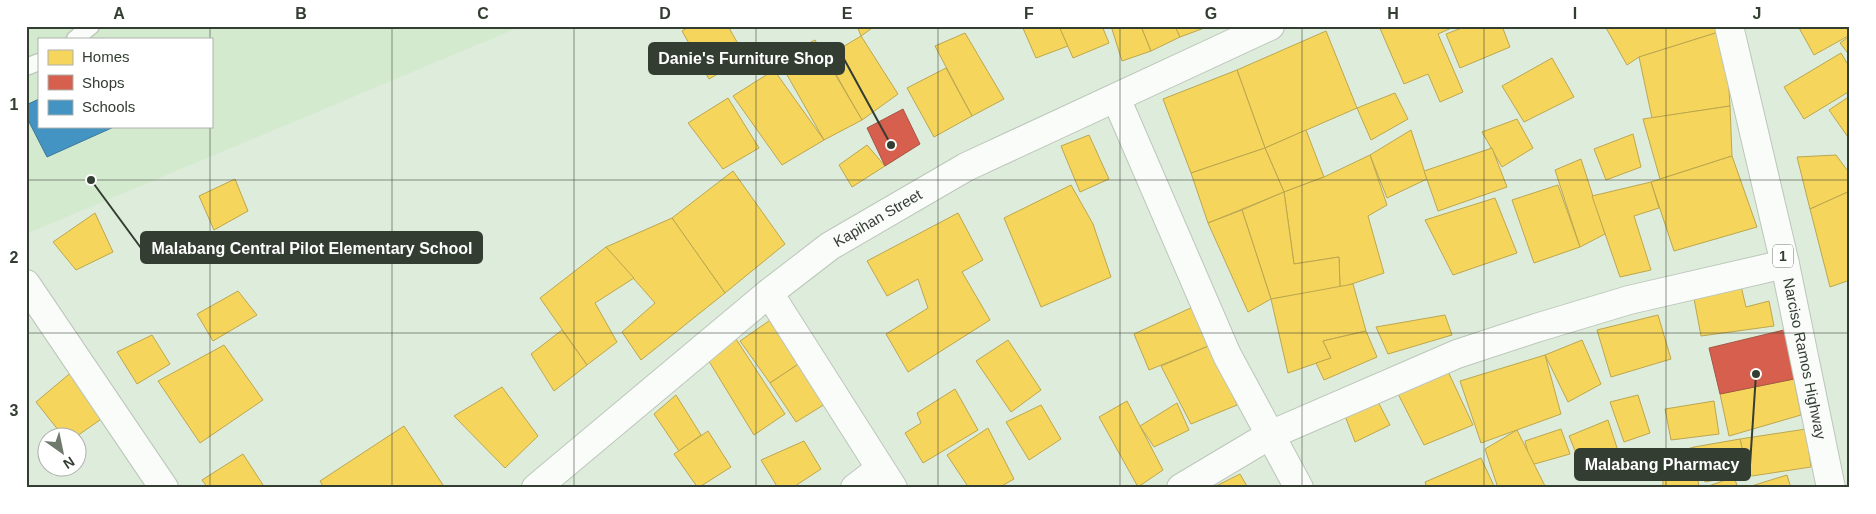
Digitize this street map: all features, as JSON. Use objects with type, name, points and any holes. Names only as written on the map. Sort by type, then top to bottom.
[{"type":"main road","name":"Narciso Ramos Highway","points":[[1730,26],[1785,264],[1831,488]]},
{"type":"main road","name":"Kapihan Street","points":[[536,488],[769,293],[830,246],[966,167],[1116,98],[1261,28]]},
{"type":"main road","points":[[1116,98],[1208,313],[1299,488]]},
{"type":"main road","points":[[1181,488],[1270,435],[1457,354],[1629,300],[1785,264]]},
{"type":"main road","points":[[26,284],[164,488]]},
{"type":"main road","points":[[769,293],[887,479],[855,488]]},
{"type":"lane","points":[[77,38],[91,26]]},
{"type":"lane","points":[[26,67],[38,62]]},
{"type":"shaded area","points":[[26,26],[522,26],[26,234]]},
{"type":"building: Homes","points":[[690,26],[728,26],[746,58],[709,79],[682,31]]},
{"type":"building: Homes","points":[[857,26],[875,26],[861,36]]},
{"type":"building: Homes","points":[[1022,26],[1059,26],[1068,46],[1036,58]]},
{"type":"building: Homes","points":[[1059,26],[1102,26],[1109,43],[1073,58]]},
{"type":"building: Homes","points":[[1111,26],[1141,26],[1151,51],[1122,61]]},
{"type":"building: Homes","points":[[1141,26],[1175,26],[1180,37],[1151,51]]},
{"type":"building: Homes","points":[[1175,26],[1207,26],[1207,27],[1180,37]]},
{"type":"building: Homes","points":[[1379,26],[1456,26],[1438,34],[1463,92],[1440,102],[1428,74],[1404,84]]},
{"type":"building: Homes","points":[[1467,26],[1502,26],[1510,47],[1460,68],[1446,34]]},
{"type":"building: Homes","points":[[1605,26],[1723,26],[1725,30],[1639,57],[1627,65]]},
{"type":"building: Homes","points":[[1798,26],[1850,26],[1850,35],[1814,55]]},
{"type":"building: Homes","points":[[1725,30],[1730,106],[1652,118],[1639,57]]},
{"type":"building: Homes","points":[[1326,31],[1357,108],[1265,148],[1237,70]]},
{"type":"building: Homes","points":[[965,33],[1004,99],[972,116],[935,46]]},
{"type":"building: Homes","points":[[861,36],[898,94],[862,120],[826,57]]},
{"type":"building: Homes","points":[[1850,36],[1850,56],[1840,43]]},
{"type":"building: Homes","points":[[815,40],[862,120],[824,140],[778,59]]},
{"type":"building: Homes","points":[[1841,53],[1850,68],[1850,91],[1804,119],[1784,87]]},
{"type":"building: Homes","points":[[1552,58],[1574,97],[1524,122],[1502,86]]},
{"type":"building: Homes","points":[[946,68],[972,116],[934,137],[907,88]]},
{"type":"building: Homes","points":[[774,70],[824,140],[782,165],[733,96]]},
{"type":"building: Homes","points":[[1237,70],[1265,148],[1191,173],[1163,99]]},
{"type":"building: Homes","points":[[1395,93],[1408,119],[1371,140],[1357,108]]},
{"type":"building: Homes","points":[[1850,96],[1850,140],[1829,110]]},
{"type":"building: Homes","points":[[728,98],[759,148],[723,169],[688,123]]},
{"type":"building: Homes","points":[[1730,106],[1732,156],[1660,179],[1643,119]]},
{"type":"building: Homes","points":[[1517,119],[1533,148],[1502,167],[1482,132]]},
{"type":"building: Homes","points":[[1306,130],[1324,177],[1284,192],[1265,148]]},
{"type":"building: Homes","points":[[1411,130],[1427,179],[1387,198],[1370,155]]},
{"type":"building: Homes","points":[[1633,134],[1641,167],[1606,180],[1594,149]]},
{"type":"building: Homes","points":[[1089,135],[1109,179],[1080,192],[1061,146]]},
{"type":"building: Homes","points":[[867,145],[885,166],[852,187],[839,165]]},
{"type":"building: Homes","points":[[1265,148],[1284,192],[1208,223],[1191,173]]},
{"type":"building: Homes","points":[[1492,148],[1507,187],[1438,211],[1424,171]]},
{"type":"building: Homes","points":[[1370,155],[1387,205],[1368,216],[1384,273],[1340,288],[1339,257],[1294,264],[1284,192],[1324,177]]},
{"type":"building: Homes","points":[[1836,155],[1850,174],[1850,191],[1810,209],[1797,157]]},
{"type":"building: Homes","points":[[1732,156],[1757,227],[1674,251],[1651,182]]},
{"type":"building: Homes","points":[[1581,159],[1605,234],[1580,247],[1555,170]]},
{"type":"building: Homes","points":[[733,171],[785,244],[725,293],[672,218]]},
{"type":"building: Homes","points":[[235,179],[248,211],[214,230],[199,196]]},
{"type":"building: Homes","points":[[1651,182],[1659,208],[1634,216],[1651,270],[1620,277],[1592,196]]},
{"type":"building: Homes","points":[[1071,185],[1093,224],[1111,277],[1041,307],[1004,218]]},
{"type":"building: Homes","points":[[1558,185],[1580,247],[1534,263],[1512,200]]},
{"type":"building: Homes","points":[[1850,191],[1850,280],[1830,287],[1810,209]]},
{"type":"building: Homes","points":[[1284,192],[1294,264],[1339,257],[1340,288],[1271,299],[1242,210]]},
{"type":"building: Homes","points":[[1495,198],[1517,253],[1453,275],[1425,220]]},
{"type":"building: Homes","points":[[1242,210],[1271,299],[1248,312],[1208,223]]},
{"type":"building: Homes","points":[[95,213],[113,252],[76,270],[53,242]]},
{"type":"building: Homes","points":[[958,213],[983,260],[962,272],[990,320],[908,372],[886,334],[928,308],[918,279],[887,296],[867,261]]},
{"type":"building: Homes","points":[[672,218],[725,293],[641,360],[622,332],[655,303],[606,247]]},
{"type":"building: Homes","points":[[606,247],[634,278],[595,303],[617,342],[587,365],[540,298]]},
{"type":"building: Homes","points":[[1740,282],[1746,307],[1769,301],[1774,326],[1701,336],[1692,288]]},
{"type":"building: Homes","points":[[1353,284],[1366,331],[1323,341],[1331,358],[1288,373],[1271,299]]},
{"type":"building: Homes","points":[[238,291],[257,315],[213,341],[197,314]]},
{"type":"building: Homes","points":[[1195,306],[1211,345],[1149,370],[1134,334]]},
{"type":"building: Homes","points":[[779,314],[803,361],[770,383],[740,341]]},
{"type":"building: Homes","points":[[1445,315],[1452,335],[1388,354],[1376,327]]},
{"type":"building: Homes","points":[[1658,315],[1671,359],[1611,377],[1597,330]]},
{"type":"building: Homes","points":[[562,330],[587,365],[554,391],[531,354]]},
{"type":"building: Homes","points":[[1366,331],[1377,357],[1324,380],[1316,363],[1331,358],[1323,341]]},
{"type":"building: Homes","points":[[152,335],[170,364],[137,384],[117,352]]},
{"type":"building: Homes","points":[[736,339],[785,414],[754,435],[707,358]]},
{"type":"building: Homes","points":[[1008,340],[1041,390],[1011,412],[976,361]]},
{"type":"building: Homes","points":[[1582,340],[1601,384],[1568,402],[1545,355]]},
{"type":"building: Homes","points":[[224,345],[263,400],[200,443],[158,381]]},
{"type":"building: Homes","points":[[1211,345],[1237,405],[1191,424],[1161,366]]},
{"type":"building: Homes","points":[[1545,355],[1561,414],[1481,443],[1460,381]]},
{"type":"building: Homes","points":[[803,361],[830,401],[796,422],[770,383]]},
{"type":"building: Homes","points":[[1445,365],[1473,425],[1424,445],[1393,384]]},
{"type":"building: Homes","points":[[74,370],[107,415],[88,428],[88,426],[55,426],[36,402]]},
{"type":"building: Homes","points":[[1794,379],[1801,415],[1729,436],[1720,394]]},
{"type":"building: Homes","points":[[502,387],[538,436],[505,468],[454,416]]},
{"type":"building: Homes","points":[[955,389],[978,430],[923,463],[905,433],[921,423],[917,413]]},
{"type":"building: Homes","points":[[676,395],[701,435],[679,451],[654,414]]},
{"type":"building: Homes","points":[[1638,395],[1650,433],[1624,442],[1610,402]]},
{"type":"building: Homes","points":[[1375,396],[1390,425],[1355,442],[1342,408]]},
{"type":"building: Homes","points":[[1127,401],[1163,470],[1138,487],[1099,417]]},
{"type":"building: Homes","points":[[1714,401],[1719,434],[1671,440],[1665,409]]},
{"type":"building: Homes","points":[[1177,403],[1189,430],[1154,447],[1140,426]]},
{"type":"building: Homes","points":[[1041,405],[1061,439],[1029,460],[1006,422]]},
{"type":"building: Homes","points":[[1608,420],[1620,457],[1583,470],[1569,436]]},
{"type":"building: Homes","points":[[404,426],[445,488],[324,488],[320,481]]},
{"type":"building: Homes","points":[[988,428],[1014,479],[998,488],[969,488],[947,455]]},
{"type":"building: Homes","points":[[1561,429],[1570,454],[1531,465],[1525,441]]},
{"type":"building: Homes","points":[[1806,429],[1811,467],[1752,476],[1748,474],[1740,439]]},
{"type":"building: Homes","points":[[1517,430],[1546,488],[1498,488],[1485,449]]},
{"type":"building: Homes","points":[[708,431],[731,467],[698,488],[674,454]]},
{"type":"building: Homes","points":[[1740,439],[1748,474],[1705,482],[1694,447]]},
{"type":"building: Homes","points":[[804,441],[821,469],[792,488],[778,488],[761,460]]},
{"type":"building: Homes","points":[[1694,447],[1699,488],[1663,488],[1662,456]]},
{"type":"building: Homes","points":[[243,454],[265,488],[208,488],[202,480]]},
{"type":"building: Homes","points":[[1481,458],[1495,488],[1427,488],[1425,482]]},
{"type":"building: Homes","points":[[1240,474],[1248,488],[1212,488]]},
{"type":"building: Homes","points":[[1787,475],[1791,488],[1745,488]]},
{"type":"building: Homes","points":[[1734,477],[1738,488],[1703,488]]},
{"type":"building: Shops","points":[[903,109],[920,144],[885,166],[867,128]]},
{"type":"building: Shops","points":[[1788,329],[1794,379],[1720,394],[1709,348]]},
{"type":"building: Schools","points":[[38,99],[38,128],[112,128],[47,157],[26,116],[26,105]]},
{"type":"place","name":"Danie's Furniture Shop","points":[[891,145]]},
{"type":"place","name":"Malabang Central Pilot Elementary School","points":[[91,180]]},
{"type":"place","name":"Malabang Pharmacy","points":[[1756,374]]}]
